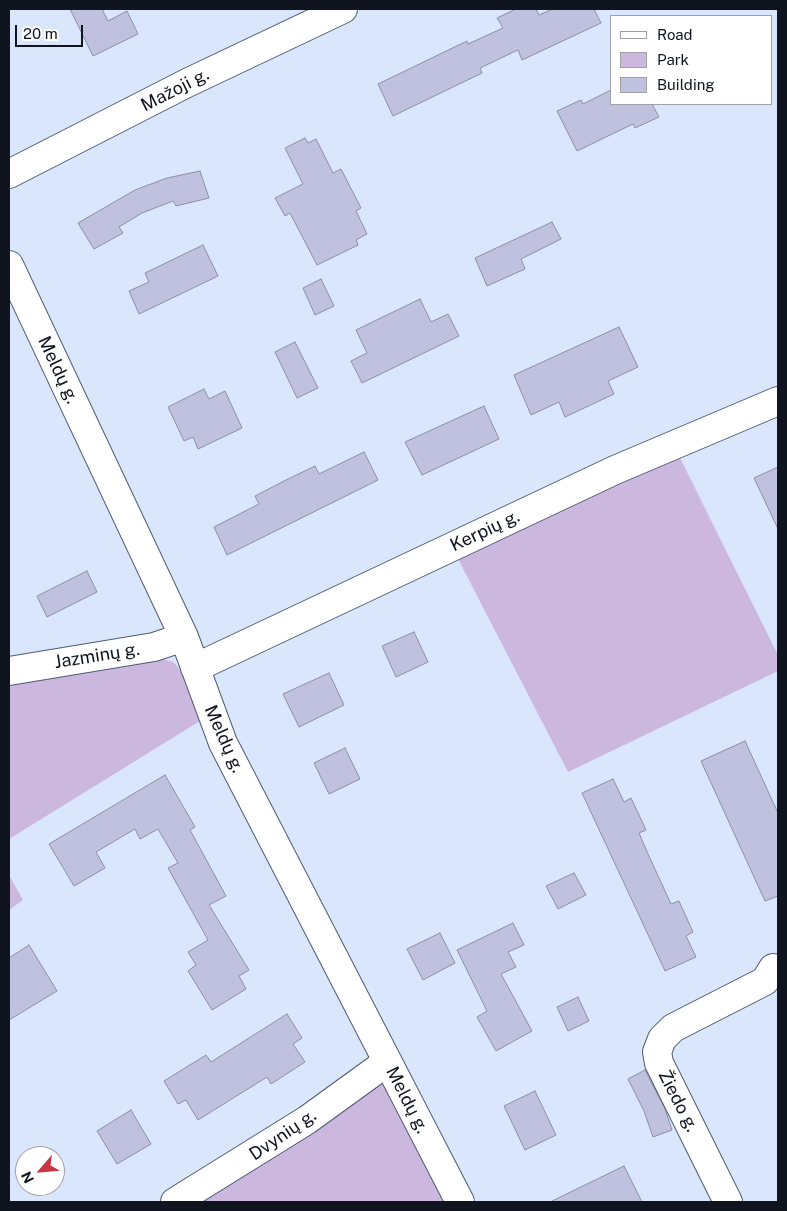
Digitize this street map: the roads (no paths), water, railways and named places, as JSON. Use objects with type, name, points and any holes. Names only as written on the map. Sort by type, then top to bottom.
[{"type":"street","name":"Mažoji g.","points":[[9,174],[187,83],[343,9]]},
{"type":"street","name":"Meldų g.","points":[[9,266],[184,637],[224,743],[460,1202]]},
{"type":"street","name":"Kerpių g.","points":[[195,668],[615,470],[778,401]]},
{"type":"street","name":"Jazminų g.","points":[[9,670],[154,647],[184,637]]},
{"type":"street","name":"Žiedo g.","points":[[728,1202],[658,1063],[657,1052],[662,1038],[673,1028],[765,981],[773,968]]},
{"type":"street","name":"Dvynių g.","points":[[175,1202],[307,1120],[387,1062]]}]
